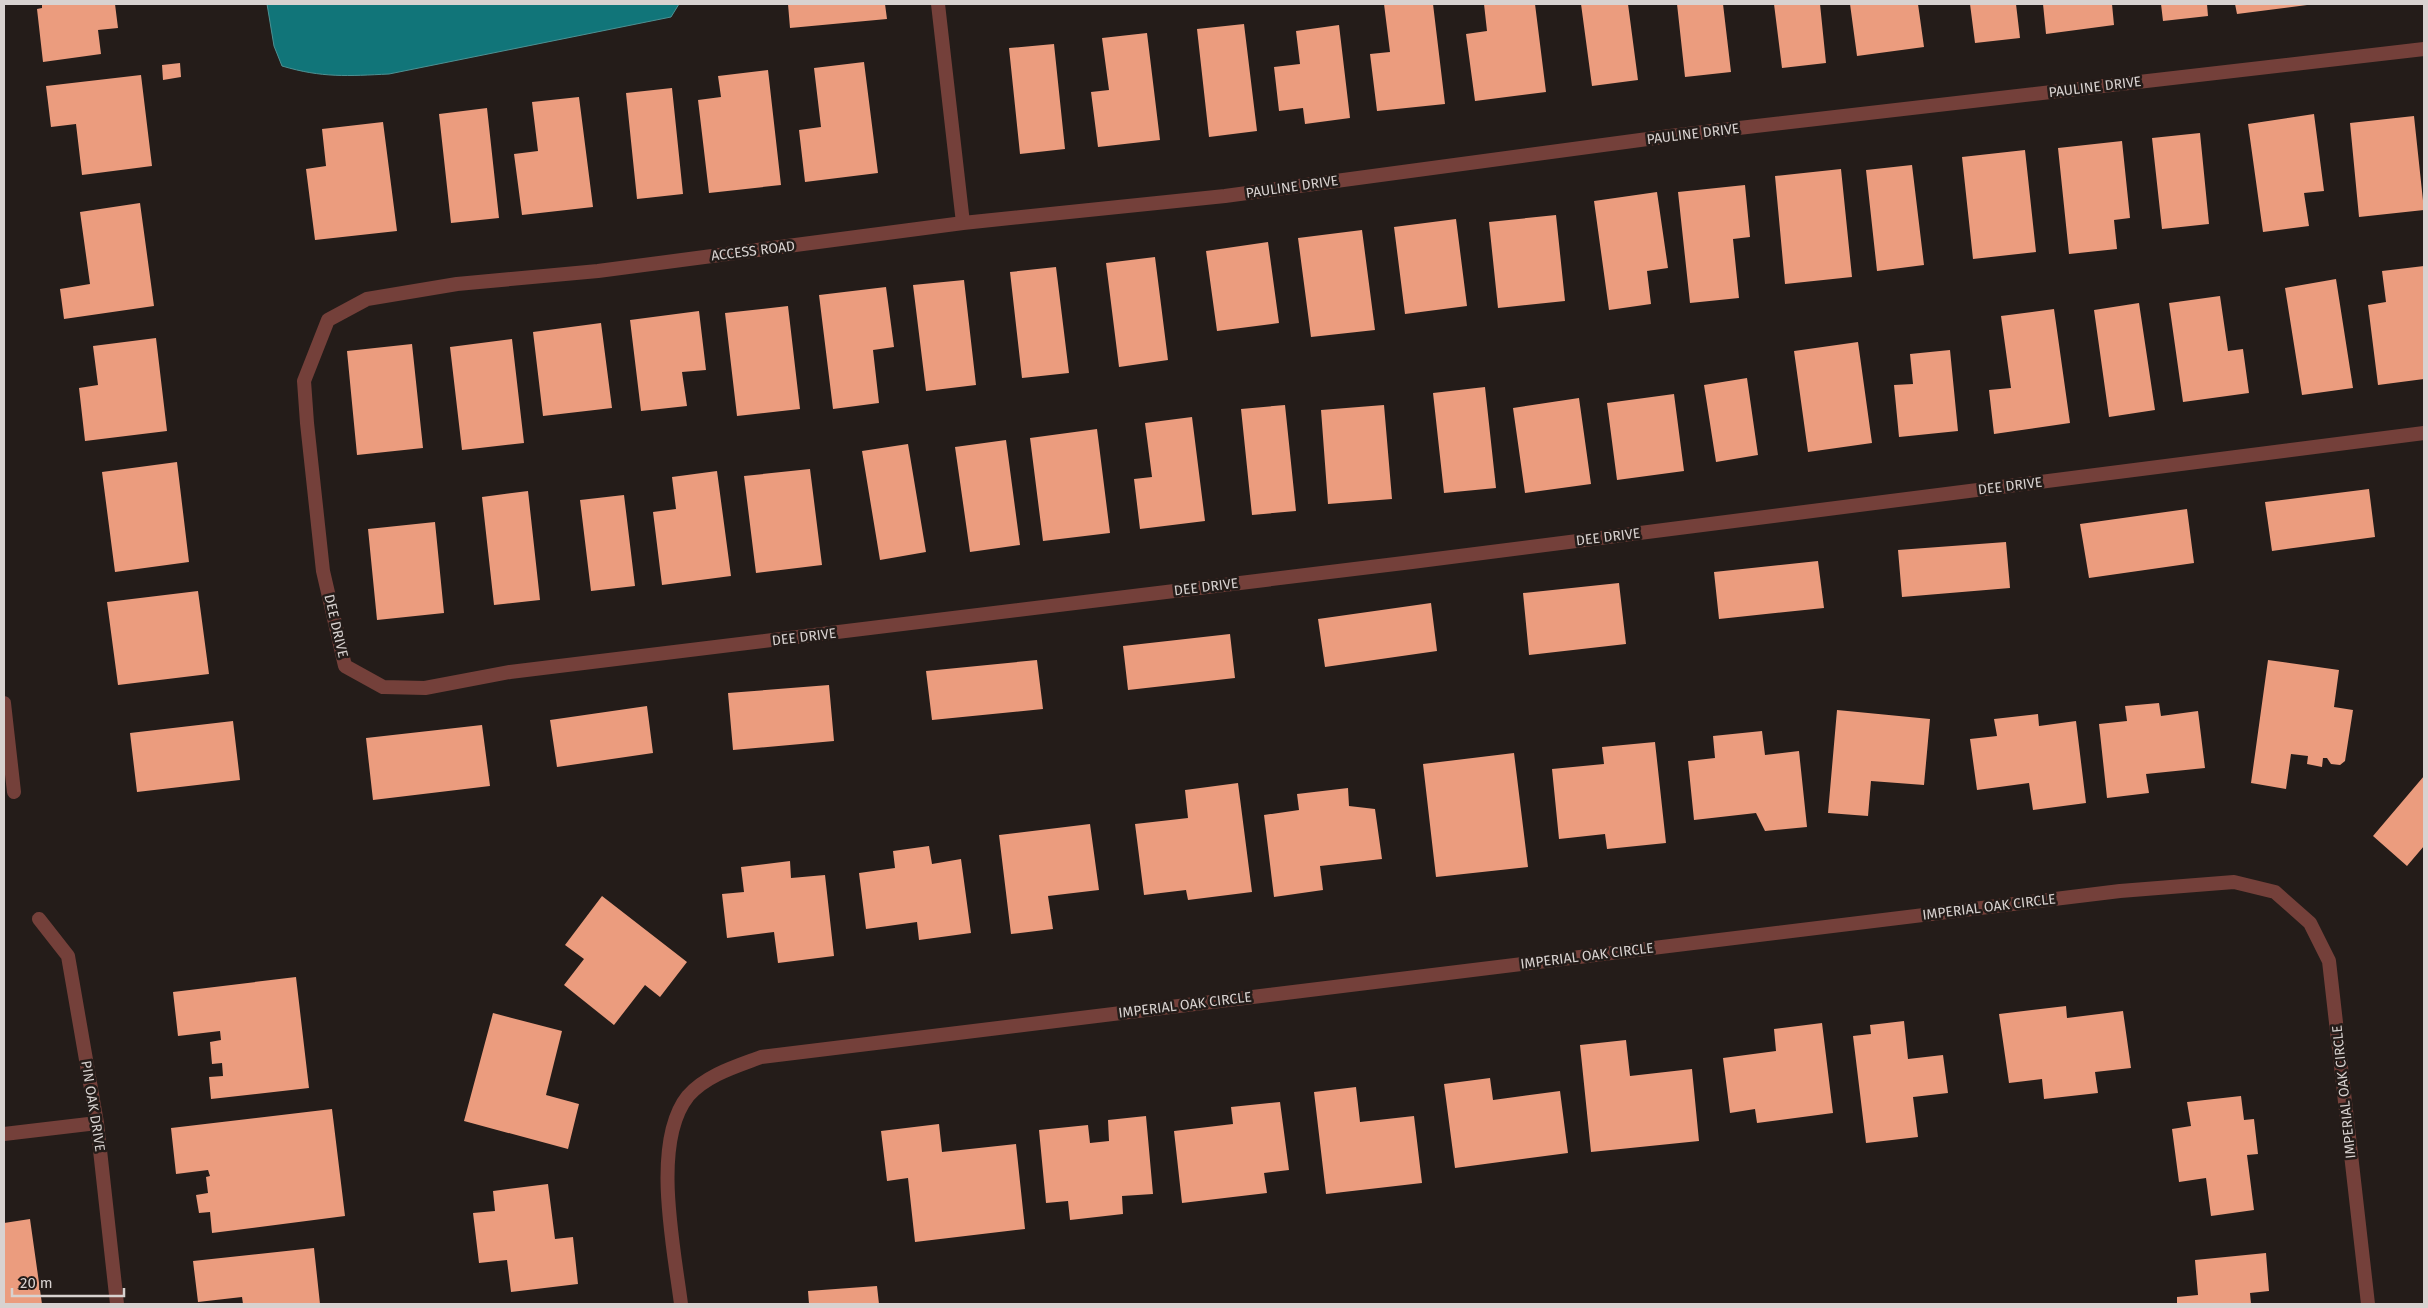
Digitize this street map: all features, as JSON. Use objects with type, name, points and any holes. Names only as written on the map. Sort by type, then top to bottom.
[{"type":"street","points":[[938,4],[963,223]]},
{"type":"street","name":"PAULINE DRIVE","points":[[963,223],[1225,196],[1670,136],[2424,49]]},
{"type":"street","name":"ACCESS ROAD","points":[[328,320],[368,299],[457,284],[598,271],[963,223]]},
{"type":"street","name":"DEE DRIVE","points":[[328,320],[304,381],[306,423],[323,571],[344,666],[382,687],[425,688],[510,672],[1402,564],[2424,433]]},
{"type":"street","points":[[4,703],[14,792]]},
{"type":"street","name":"IMPERIAL OAK CIRCLE","points":[[681,1304],[666,1172],[670,1132],[688,1096],[720,1072],[761,1057],[2120,891],[2234,882],[2275,892],[2310,923],[2330,961],[2368,1304]]},
{"type":"street","name":"PIN OAK DRIVE","points":[[39,918],[68,956],[97,1123],[117,1304]]},
{"type":"street","points":[[4,1134],[97,1123]]},
{"type":"water","points":[[267,4],[679,4],[671,17],[389,74],[348,76],[310,73],[282,66],[274,46]]},
{"type":"building","points":[[42,4],[115,4],[118,28],[98,30],[101,54],[43,62],[37,9],[42,8]]},
{"type":"building","points":[[788,4],[885,4],[887,19],[790,28]]},
{"type":"building","points":[[1384,4],[1433,4],[1445,104],[1377,111],[1370,54],[1390,52]]},
{"type":"building","points":[[1484,4],[1535,4],[1546,92],[1475,101],[1466,34],[1487,31]]},
{"type":"building","points":[[1581,4],[1628,4],[1638,80],[1592,86]]},
{"type":"building","points":[[1677,4],[1723,4],[1731,72],[1685,77]]},
{"type":"building","points":[[1774,4],[1820,4],[1826,63],[1782,68]]},
{"type":"building","points":[[1850,4],[1918,4],[1924,47],[1857,56]]},
{"type":"building","points":[[1970,4],[2016,4],[2020,38],[1975,43]]},
{"type":"building","points":[[2043,4],[2112,4],[2114,25],[2046,34]]},
{"type":"building","points":[[2161,4],[2207,4],[2208,16],[2163,21]]},
{"type":"building","points":[[2235,4],[2307,4],[2307,5],[2237,14]]},
{"type":"building","points":[[1244,24],[1257,131],[1209,137],[1197,29]]},
{"type":"building","points":[[1339,25],[1350,118],[1305,124],[1303,108],[1279,111],[1274,67],[1300,64],[1296,31]]},
{"type":"building","points":[[1147,33],[1160,140],[1098,147],[1091,92],[1109,90],[1102,38]]},
{"type":"building","points":[[1054,44],[1065,149],[1020,154],[1009,48]]},
{"type":"building","points":[[864,62],[878,173],[805,182],[799,130],[821,127],[814,68]]},
{"type":"building","points":[[180,63],[181,77],[163,80],[162,65]]},
{"type":"building","points":[[768,70],[781,185],[709,193],[698,100],[721,97],[718,76]]},
{"type":"building","points":[[141,75],[152,166],[82,175],[76,124],[51,127],[46,86]]},
{"type":"building","points":[[672,88],[683,194],[637,199],[626,93]]},
{"type":"building","points":[[579,97],[593,207],[522,215],[514,154],[538,151],[532,102]]},
{"type":"building","points":[[487,108],[499,218],[451,223],[439,114]]},
{"type":"building","points":[[2314,114],[2324,191],[2304,193],[2309,226],[2263,232],[2248,124]]},
{"type":"building","points":[[2414,116],[2424,210],[2359,217],[2350,123]]},
{"type":"building","points":[[383,122],[397,231],[315,240],[306,169],[326,166],[322,129]]},
{"type":"building","points":[[2200,133],[2209,224],[2162,229],[2152,138]]},
{"type":"building","points":[[2122,141],[2130,218],[2114,220],[2117,249],[2069,254],[2058,148]]},
{"type":"building","points":[[2025,150],[2036,252],[1973,259],[1962,157]]},
{"type":"building","points":[[1912,165],[1924,265],[1877,271],[1866,170]]},
{"type":"building","points":[[1841,169],[1852,277],[1785,284],[1775,176]]},
{"type":"building","points":[[1745,185],[1750,237],[1733,239],[1739,298],[1690,303],[1678,192]]},
{"type":"building","points":[[1657,192],[1668,268],[1647,271],[1651,304],[1609,310],[1594,201]]},
{"type":"building","points":[[140,203],[154,306],[64,319],[60,289],[90,284],[80,212]]},
{"type":"building","points":[[1556,215],[1565,301],[1498,308],[1489,222]]},
{"type":"building","points":[[1456,219],[1467,306],[1405,314],[1394,227]]},
{"type":"building","points":[[1362,230],[1375,330],[1311,337],[1298,238]]},
{"type":"building","points":[[1268,242],[1279,323],[1217,331],[1206,251]]},
{"type":"building","points":[[1155,257],[1168,360],[1119,367],[1106,263]]},
{"type":"building","points":[[2424,266],[2424,379],[2378,385],[2368,305],[2386,302],[2382,271]]},
{"type":"building","points":[[1056,267],[1069,373],[1022,378],[1010,272]]},
{"type":"building","points":[[2336,279],[2353,388],[2302,395],[2285,288]]},
{"type":"building","points":[[964,280],[976,385],[926,391],[913,285]]},
{"type":"building","points":[[886,287],[894,347],[873,350],[879,403],[833,409],[819,295]]},
{"type":"building","points":[[2220,296],[2228,351],[2243,349],[2249,393],[2183,402],[2169,303]]},
{"type":"building","points":[[2139,303],[2155,410],[2109,417],[2094,310]]},
{"type":"building","points":[[788,306],[800,409],[737,416],[725,313]]},
{"type":"building","points":[[2054,309],[2070,423],[1994,434],[1989,390],[2011,388],[2001,316]]},
{"type":"building","points":[[699,311],[706,370],[682,372],[687,406],[641,411],[630,320]]},
{"type":"building","points":[[601,323],[612,408],[543,416],[533,332]]},
{"type":"building","points":[[156,338],[167,431],[85,441],[79,388],[98,385],[93,346]]},
{"type":"building","points":[[512,339],[524,443],[462,450],[450,347]]},
{"type":"building","points":[[1858,342],[1872,443],[1808,452],[1794,351]]},
{"type":"building","points":[[412,344],[423,448],[357,455],[347,351]]},
{"type":"building","points":[[1950,350],[1958,431],[1899,437],[1894,385],[1913,384],[1910,354]]},
{"type":"building","points":[[1747,378],[1758,455],[1716,462],[1704,385]]},
{"type":"building","points":[[1485,387],[1496,488],[1444,493],[1433,393]]},
{"type":"building","points":[[1674,394],[1684,471],[1617,480],[1607,403]]},
{"type":"building","points":[[1579,398],[1591,484],[1525,493],[1513,408]]},
{"type":"building","points":[[1285,405],[1296,511],[1252,515],[1241,409]]},
{"type":"building","points":[[1384,405],[1392,499],[1328,504],[1321,410]]},
{"type":"building","points":[[1192,417],[1205,521],[1140,529],[1134,479],[1152,477],[1145,423]]},
{"type":"building","points":[[1097,429],[1110,533],[1043,541],[1030,438]]},
{"type":"building","points":[[1006,440],[1020,545],[970,552],[955,447]]},
{"type":"building","points":[[908,444],[926,552],[880,560],[862,451]]},
{"type":"building","points":[[177,462],[189,562],[115,572],[102,472]]},
{"type":"building","points":[[810,469],[822,565],[756,573],[744,476]]},
{"type":"building","points":[[717,471],[731,576],[662,585],[653,512],[676,509],[672,477]]},
{"type":"building","points":[[2369,489],[2375,537],[2272,551],[2265,502]]},
{"type":"building","points":[[528,491],[540,600],[494,605],[482,497]]},
{"type":"building","points":[[624,495],[635,586],[591,591],[580,500]]},
{"type":"building","points":[[2187,509],[2194,563],[2089,578],[2080,524]]},
{"type":"building","points":[[435,522],[444,613],[377,620],[368,529]]},
{"type":"building","points":[[2006,542],[2010,588],[1902,597],[1898,550]]},
{"type":"building","points":[[1818,561],[1824,608],[1719,619],[1714,572]]},
{"type":"building","points":[[1619,583],[1626,644],[1529,655],[1523,593]]},
{"type":"building","points":[[198,591],[209,674],[118,685],[107,602]]},
{"type":"building","points":[[1431,603],[1437,651],[1325,667],[1318,619]]},
{"type":"building","points":[[1230,634],[1235,678],[1128,690],[1123,646]]},
{"type":"building","points":[[1037,660],[1043,709],[932,720],[926,671]]},
{"type":"building","points":[[2268,660],[2339,670],[2334,707],[2353,710],[2345,761],[2340,765],[2331,764],[2327,758],[2323,758],[2322,767],[2307,764],[2308,756],[2291,754],[2286,789],[2251,783]]},
{"type":"building","points":[[829,685],[834,741],[733,750],[728,693]]},
{"type":"building","points":[[2159,703],[2161,716],[2198,711],[2205,768],[2146,774],[2149,793],[2107,798],[2099,724],[2127,721],[2125,706]]},
{"type":"building","points":[[647,706],[653,753],[557,767],[550,720]]},
{"type":"building","points":[[1837,710],[1930,719],[1924,785],[1871,781],[1868,816],[1828,813]]},
{"type":"building","points":[[2038,714],[2039,726],[2076,721],[2086,803],[2033,810],[2029,783],[1977,790],[1970,739],[1997,736],[1994,719]]},
{"type":"building","points":[[233,721],[240,780],[137,792],[130,733]]},
{"type":"building","points":[[482,725],[490,786],[373,800],[366,738]]},
{"type":"building","points":[[1762,731],[1765,755],[1799,751],[1807,827],[1765,831],[1756,813],[1694,820],[1688,761],[1715,758],[1713,736]]},
{"type":"building","points":[[1655,742],[1666,843],[1607,849],[1605,834],[1559,839],[1552,769],[1604,764],[1602,747]]},
{"type":"building","points":[[1514,753],[1528,867],[1436,877],[1423,764]]},
{"type":"building","points":[[2424,776],[2424,846],[2407,866],[2373,836]]},
{"type":"building","points":[[1238,783],[1252,892],[1188,900],[1186,890],[1144,895],[1135,824],[1188,818],[1185,790]]},
{"type":"building","points":[[1348,788],[1349,806],[1375,809],[1382,859],[1320,866],[1323,890],[1274,897],[1264,815],[1299,810],[1297,794]]},
{"type":"building","points":[[1090,824],[1099,890],[1048,896],[1053,929],[1011,934],[999,835]]},
{"type":"building","points":[[929,846],[932,864],[961,859],[971,933],[919,940],[917,922],[866,929],[859,873],[895,868],[893,851]]},
{"type":"building","points":[[790,861],[791,878],[825,875],[834,956],[778,963],[774,932],[727,938],[722,894],[744,892],[741,867]]},
{"type":"building","points":[[602,896],[687,962],[660,997],[645,985],[614,1025],[564,985],[584,959],[565,945]]},
{"type":"building","points":[[296,977],[309,1088],[211,1099],[209,1077],[223,1076],[222,1063],[212,1064],[210,1042],[221,1040],[220,1031],[178,1036],[173,992]]},
{"type":"building","points":[[2066,1006],[2067,1018],[2123,1011],[2131,1068],[2095,1072],[2098,1093],[2044,1099],[2042,1079],[2009,1083],[1999,1014]]},
{"type":"building","points":[[493,1013],[562,1031],[546,1095],[579,1104],[568,1149],[464,1121]]},
{"type":"building","points":[[1904,1021],[1908,1059],[1943,1055],[1948,1093],[1913,1097],[1918,1137],[1866,1143],[1853,1036],[1871,1034],[1870,1025]]},
{"type":"building","points":[[1822,1023],[1833,1113],[1757,1123],[1755,1109],[1730,1113],[1723,1058],[1776,1051],[1774,1029]]},
{"type":"building","points":[[1626,1040],[1630,1076],[1692,1069],[1699,1141],[1591,1152],[1580,1045]]},
{"type":"building","points":[[1490,1078],[1493,1100],[1560,1091],[1568,1153],[1455,1168],[1444,1084]]},
{"type":"building","points":[[1356,1087],[1360,1122],[1414,1116],[1422,1183],[1326,1194],[1314,1092]]},
{"type":"building","points":[[2241,1096],[2244,1120],[2254,1119],[2258,1154],[2247,1155],[2254,1210],[2211,1216],[2206,1178],[2179,1182],[2172,1129],[2191,1126],[2187,1102]]},
{"type":"building","points":[[1280,1102],[1289,1170],[1264,1173],[1267,1193],[1182,1203],[1174,1131],[1233,1124],[1231,1107]]},
{"type":"building","points":[[332,1109],[345,1216],[212,1233],[210,1212],[199,1213],[196,1195],[208,1193],[206,1177],[210,1176],[208,1170],[176,1174],[171,1128]]},
{"type":"building","points":[[1146,1116],[1153,1194],[1122,1196],[1123,1214],[1070,1220],[1068,1201],[1046,1203],[1039,1130],[1088,1125],[1090,1143],[1109,1141],[1108,1120]]},
{"type":"building","points":[[939,1124],[942,1152],[1016,1144],[1025,1229],[915,1242],[908,1178],[887,1181],[881,1131]]},
{"type":"building","points":[[548,1184],[555,1239],[573,1237],[578,1284],[511,1292],[507,1260],[479,1263],[473,1213],[495,1211],[493,1191]]},
{"type":"building","points":[[30,1219],[42,1304],[4,1304],[4,1223]]},
{"type":"building","points":[[314,1248],[320,1304],[243,1304],[242,1297],[198,1302],[193,1261]]},
{"type":"building","points":[[2266,1253],[2269,1291],[2250,1293],[2251,1304],[2177,1304],[2177,1297],[2198,1295],[2195,1260]]},
{"type":"building","points":[[877,1286],[879,1304],[809,1304],[808,1291]]}]
